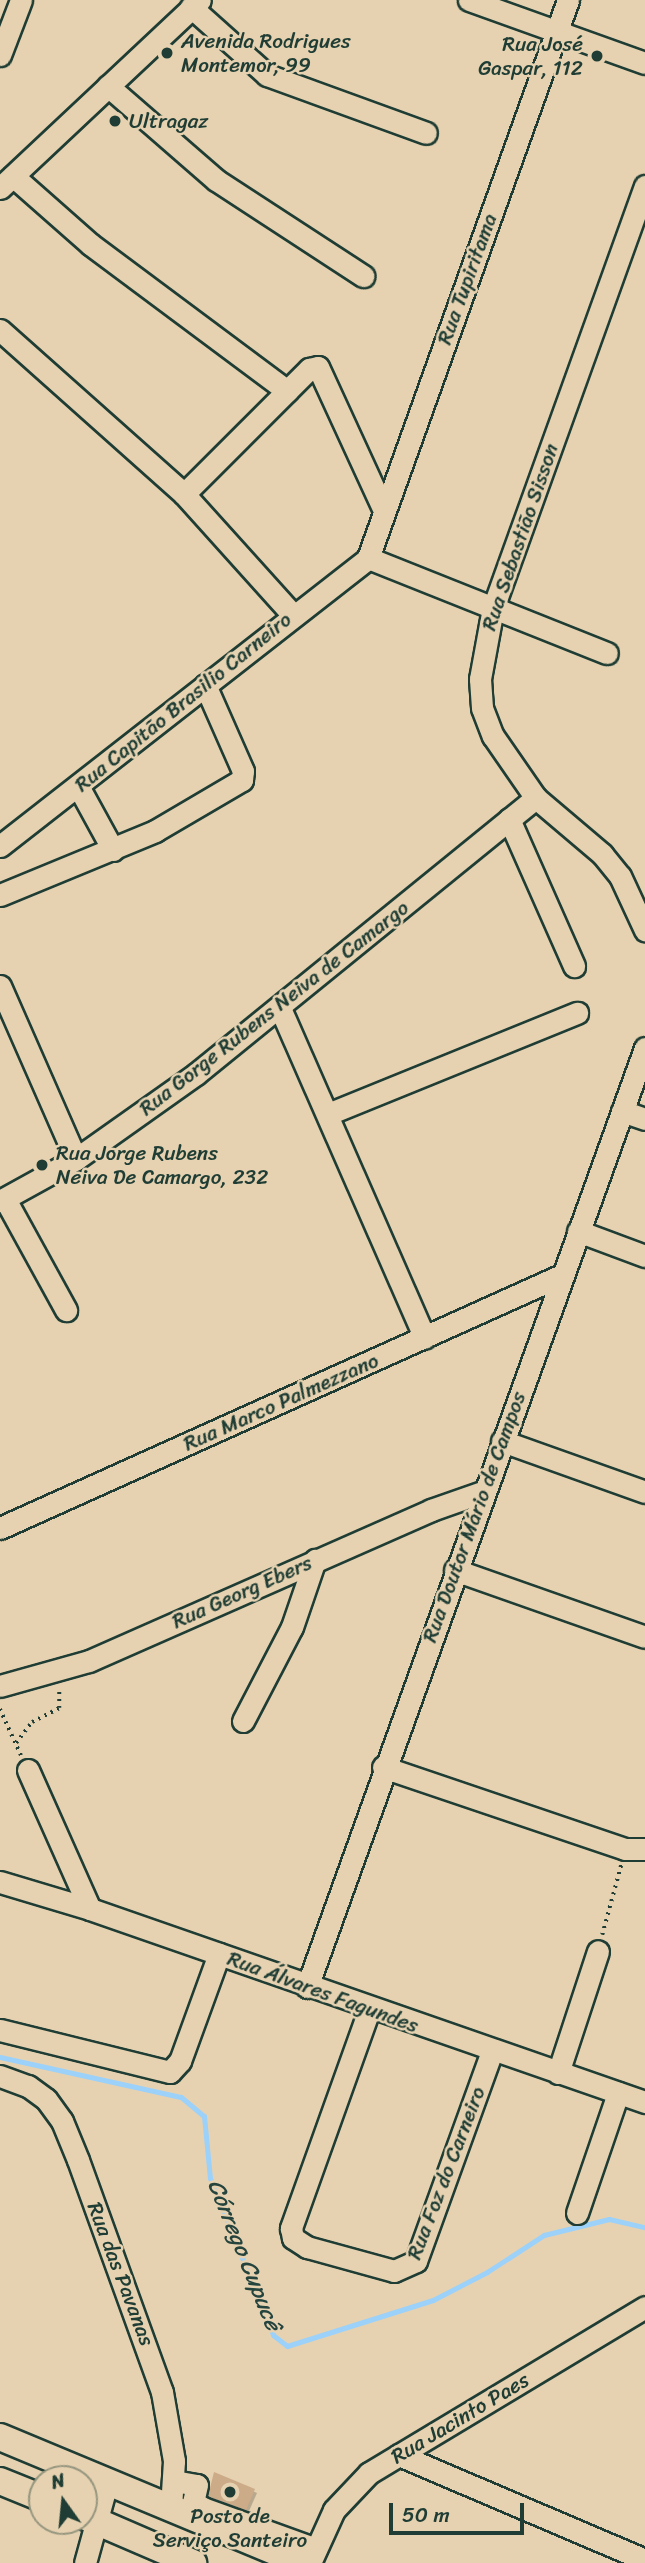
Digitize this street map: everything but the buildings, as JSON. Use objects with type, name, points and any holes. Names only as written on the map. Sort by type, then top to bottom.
[{"type":"main road","points":[[0,2437],[171,2508],[310,2558]]},
{"type":"main road","points":[[0,2481],[28,2492]]},
{"type":"main road","points":[[98,2522],[193,2563]]},
{"type":"street","points":[[0,55],[21,0]]},
{"type":"street","points":[[468,0],[645,63]]},
{"type":"street","name":"Rua Tupiritama","points":[[368,558],[383,508],[568,0]]},
{"type":"street","points":[[287,391],[6,182],[196,4],[247,62],[267,75],[426,132]]},
{"type":"street","points":[[108,86],[216,180],[363,276]]},
{"type":"street","name":"Rua Sebastião Sisson","points":[[645,186],[493,608],[480,679],[482,708],[493,736],[536,798],[602,854],[620,876],[645,930]]},
{"type":"street","points":[[0,330],[184,494],[293,615]]},
{"type":"street","points":[[184,494],[309,369],[322,369],[383,508]]},
{"type":"street","points":[[368,558],[607,653]]},
{"type":"street","name":"Rua Capitão Brasilio Carneiro","points":[[0,846],[368,558]]},
{"type":"street","points":[[0,895],[113,850],[244,778],[205,685]]},
{"type":"street","points":[[78,786],[113,850]]},
{"type":"street","name":"Rua Gorge Rubens Neiva de Camargo","points":[[3,1200],[76,1159],[196,1074],[536,798]]},
{"type":"street","points":[[509,819],[575,966]]},
{"type":"street","points":[[0,986],[76,1159]]},
{"type":"street","points":[[280,1008],[425,1338]]},
{"type":"street","points":[[328,1114],[577,1013]]},
{"type":"street","name":"Rua Doutor Mário de Campos","points":[[307,1987],[383,1767],[645,1048]]},
{"type":"street","points":[[622,1111],[645,1119]]},
{"type":"street","points":[[3,1200],[66,1310]]},
{"type":"street","points":[[578,1231],[645,1256]]},
{"type":"street","name":"Rua Marco Palmezzano","points":[[0,1528],[562,1275]]},
{"type":"street","points":[[502,1441],[645,1492]]},
{"type":"street","name":"Rua Georg Ebers","points":[[0,1686],[59,1673],[315,1560],[482,1492]]},
{"type":"street","points":[[243,1721],[292,1627],[315,1560]]},
{"type":"street","points":[[455,1570],[645,1637]]},
{"type":"street","points":[[383,1767],[635,1849]]},
{"type":"street","points":[[28,1770],[90,1909]]},
{"type":"street","name":"Rua Álvares Fagundes","points":[[0,1882],[90,1909],[369,2010],[645,2102]]},
{"type":"street","points":[[558,2073],[598,1951]]},
{"type":"street","points":[[0,2031],[167,2072],[180,2062],[219,1954]]},
{"type":"street","name":"Rua Foz do Carneiro","points":[[369,2010],[291,2228],[293,2238],[307,2247],[394,2272],[416,2261],[492,2051]]},
{"type":"street","name":"Rua das Pavanas","points":[[0,2076],[36,2091],[62,2121],[149,2347],[172,2434],[174,2482],[171,2508]]},
{"type":"street","points":[[577,2213],[618,2093]]},
{"type":"street","name":"Rua Jacinto Paes","points":[[310,2558],[334,2510],[369,2473],[645,2307]]},
{"type":"street","points":[[399,2455],[645,2560]]},
{"type":"street","points":[[174,2482],[197,2485],[193,2502],[310,2558]]},
{"type":"street","points":[[98,2502],[107,2483]]},
{"type":"street","points":[[85,2563],[88,2535]]},
{"type":"path","points":[[16,1743],[32,1722],[59,1708],[59,1673]]},
{"type":"path","points":[[0,1709],[28,1770]]},
{"type":"path","points":[[598,1951],[635,1849]]},
{"type":"waterway","name":"Córrego Cupucê","points":[[0,2057],[181,2097],[204,2116],[210,2178],[273,2335],[287,2346],[433,2300],[487,2272],[544,2235],[609,2219],[645,2227]]},
{"type":"place","name":"Avenida Rodrigues Montemor, 99","points":[[167,53]]},
{"type":"place","name":"Rua José Gaspar, 112","points":[[597,56]]},
{"type":"place","name":"Ultragaz","points":[[115,121]]},
{"type":"place","name":"Rua Jorge Rubens Neiva De Camargo, 232","points":[[42,1165]]},
{"type":"place","name":"Posto de Serviço Santeiro","points":[[230,2492]]}]
